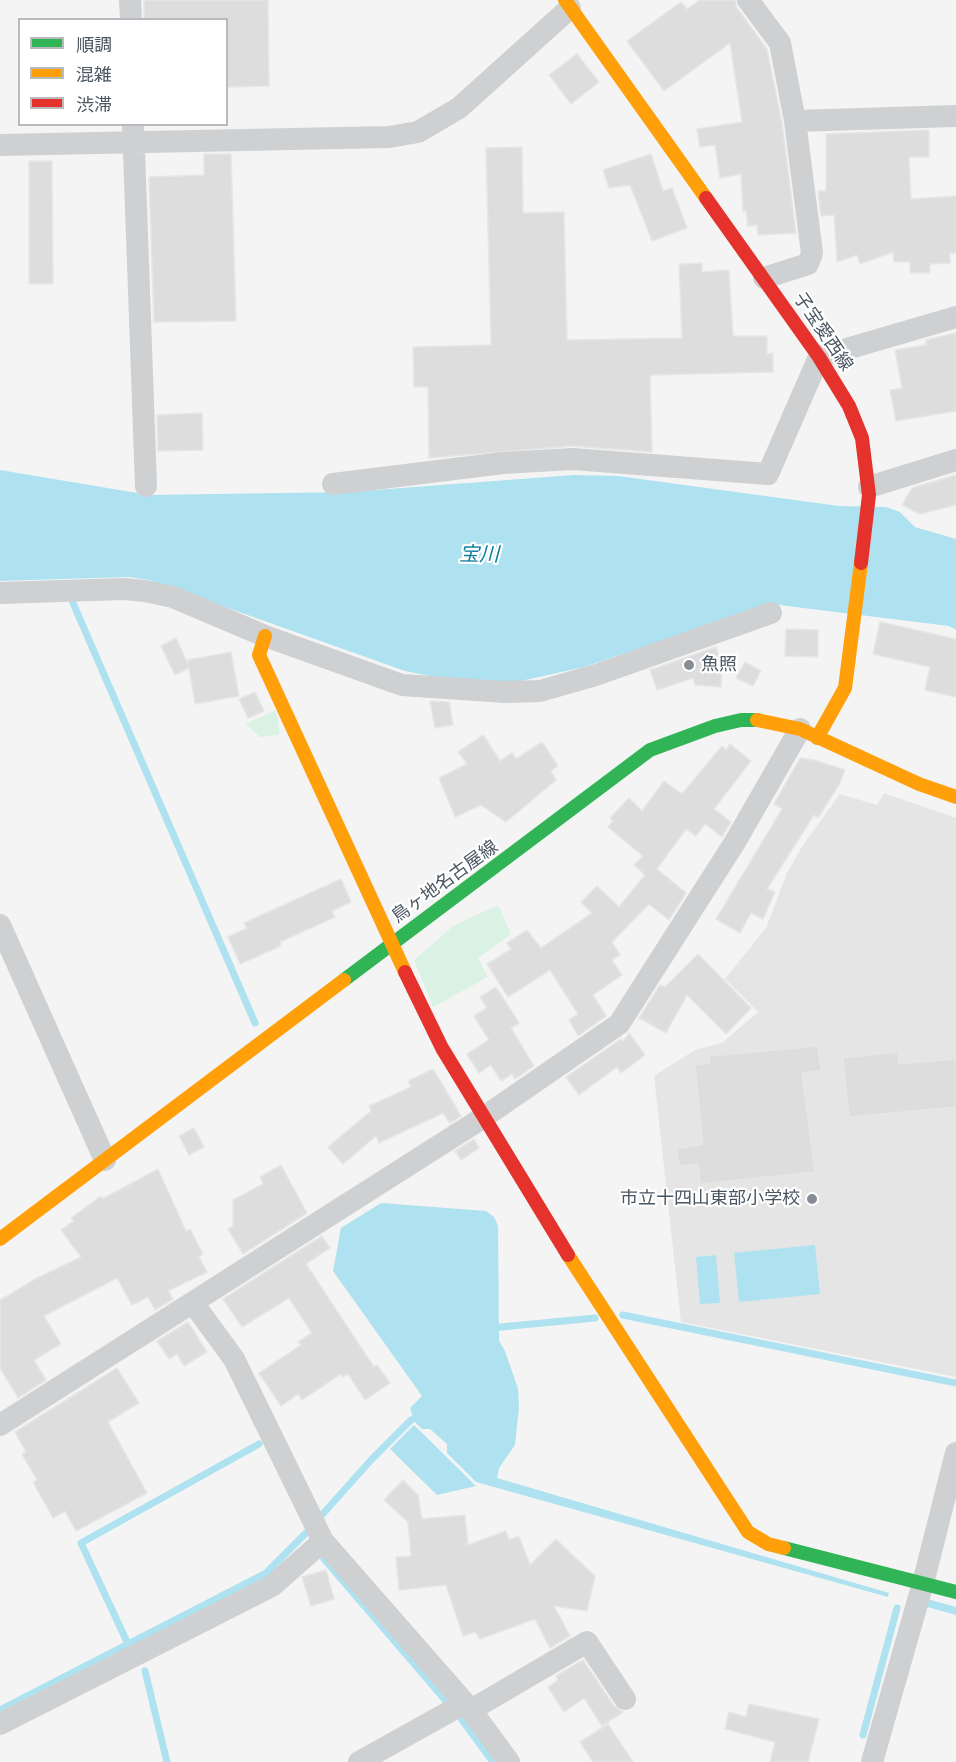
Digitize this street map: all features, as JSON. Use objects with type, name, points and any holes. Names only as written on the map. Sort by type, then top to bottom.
[{"type":"main road","name":"子宝愛西線","points":[[567,4],[819,357],[849,406],[862,438],[869,491],[845,688],[808,734]]},
{"type":"main road","points":[[266,636],[259,655],[391,944],[442,1048],[534,1203],[748,1532],[768,1544],[956,1592]]},
{"type":"main road","name":"鳥ヶ地名古屋線","points":[[0,1239],[650,750],[704,729],[741,720],[761,720],[808,734],[919,784],[956,797]]},
{"type":"street","points":[[130,0],[131,18]]},
{"type":"street","points":[[748,0],[780,43],[795,121],[812,253],[808,264],[764,278]]},
{"type":"street","points":[[0,145],[134,133],[389,137],[418,132],[459,108],[567,4]]},
{"type":"street","points":[[795,121],[956,116]]},
{"type":"street","points":[[134,133],[146,486]]},
{"type":"street","points":[[333,484],[503,463],[573,459],[768,474],[819,357],[956,317]]},
{"type":"street","points":[[869,491],[956,460]]},
{"type":"street","points":[[0,593],[124,589],[173,597],[266,636],[402,685],[451,690],[540,691],[596,675],[771,613]]},
{"type":"street","points":[[0,1425],[484,1117],[619,1024],[735,842],[808,734]]},
{"type":"street","points":[[0,925],[105,1160]]},
{"type":"street","points":[[193,1303],[234,1359],[323,1541],[468,1707],[509,1762]]},
{"type":"street","points":[[872,1762],[923,1583],[956,1453]]},
{"type":"street","points":[[0,1724],[272,1586],[323,1541]]},
{"type":"street","points":[[359,1762],[468,1707],[587,1642],[625,1699]]},
{"type":"shaded area","name":"市立十四山東部小学校","points":[[884,793],[956,818],[956,1377],[681,1322],[654,1076],[695,1050],[722,1043],[758,1012],[725,979],[766,928],[787,873],[803,845],[840,794],[877,805]]},
{"type":"green space","points":[[276,710],[280,735],[260,737],[246,724]]},
{"type":"green space","points":[[498,905],[511,934],[478,958],[488,977],[433,1007],[414,960],[453,926]]},
{"type":"water","name":"宝川","points":[[0,470],[149,495],[348,492],[574,475],[618,476],[839,506],[886,507],[900,512],[915,527],[956,539],[956,630],[949,626],[771,604],[584,667],[521,681],[482,682],[439,678],[405,671],[149,580],[128,577],[0,581]]},
{"type":"water","points":[[381,1203],[486,1211],[494,1217],[498,1226],[499,1341],[505,1351],[518,1389],[519,1407],[515,1445],[499,1468],[497,1478],[889,1593],[888,1597],[476,1482],[447,1453],[447,1444],[430,1429],[422,1429],[415,1422],[410,1408],[422,1396],[333,1271],[341,1228]]},
{"type":"water","points":[[815,1245],[820,1294],[739,1302],[734,1253]]},
{"type":"water","points":[[716,1255],[720,1303],[700,1304],[696,1257]]},
{"type":"water","points":[[414,1425],[476,1486],[437,1495],[390,1449]]},
{"type":"water","points":[[927,1599],[956,1607],[956,1615],[924,1606]]},
{"type":"building","points":[[144,0],[268,0],[269,86],[228,87],[228,18],[144,18]]},
{"type":"building","points":[[700,0],[735,0],[737,8],[767,49],[782,123],[796,233],[758,235],[757,225],[748,226],[746,211],[743,211],[741,174],[720,178],[715,145],[700,147],[697,129],[742,122],[730,43],[664,91],[627,41],[681,2],[687,9]]},
{"type":"building","points":[[577,54],[599,82],[571,104],[549,75]]},
{"type":"building","points":[[929,130],[929,157],[909,157],[911,199],[956,196],[956,253],[950,253],[950,263],[930,264],[930,273],[910,273],[910,262],[894,262],[893,252],[860,264],[857,255],[837,262],[834,215],[821,216],[818,191],[826,191],[826,134]]},
{"type":"building","points":[[522,147],[523,213],[564,212],[567,340],[682,338],[679,264],[702,263],[702,272],[729,270],[733,336],[767,336],[767,354],[773,353],[773,372],[650,375],[652,452],[572,446],[429,458],[428,387],[414,387],[413,347],[491,345],[486,148]]},
{"type":"building","points":[[204,154],[231,154],[236,321],[154,322],[149,177],[204,175]]},
{"type":"building","points":[[651,154],[663,191],[672,188],[687,228],[652,241],[630,185],[609,188],[603,170]]},
{"type":"building","points":[[29,161],[52,161],[53,284],[29,284]]},
{"type":"building","points":[[956,333],[956,411],[896,421],[890,390],[902,388],[895,350],[926,345],[926,340]]},
{"type":"building","points":[[202,413],[203,450],[158,451],[157,415]]},
{"type":"building","points":[[956,475],[956,505],[920,514],[902,505],[912,488]]},
{"type":"building","points":[[880,622],[956,639],[956,697],[925,690],[930,667],[873,654]]},
{"type":"building","points":[[786,629],[818,630],[818,657],[785,656]]},
{"type":"building","points":[[176,638],[188,664],[188,660],[231,652],[239,696],[195,704],[189,668],[175,675],[161,646]]},
{"type":"building","points":[[716,647],[722,666],[721,687],[695,685],[693,678],[657,690],[650,670]]},
{"type":"building","points":[[745,662],[761,671],[753,686],[736,678]]},
{"type":"building","points":[[255,692],[264,711],[248,718],[239,699]]},
{"type":"building","points":[[430,701],[449,702],[453,725],[435,728]]},
{"type":"building","points":[[483,735],[500,761],[512,753],[516,759],[542,742],[558,766],[551,771],[556,780],[506,822],[481,805],[455,817],[439,778],[467,764],[458,752]]},
{"type":"building","points":[[730,744],[751,761],[714,809],[731,822],[722,837],[705,824],[696,836],[686,829],[657,869],[686,893],[669,920],[649,904],[612,942],[620,955],[612,960],[622,975],[593,995],[606,1016],[578,1036],[569,1020],[578,1014],[550,970],[508,997],[487,964],[511,949],[507,943],[527,930],[541,948],[592,913],[581,902],[597,886],[619,907],[645,875],[634,865],[643,856],[608,827],[613,821],[610,818],[629,798],[642,811],[664,781],[682,794],[722,746],[726,750]]},
{"type":"building","points":[[800,758],[845,770],[840,783],[818,818],[814,815],[767,889],[775,892],[763,919],[751,913],[740,933],[716,919],[782,809],[774,804]]},
{"type":"building","points":[[341,879],[351,902],[332,911],[335,917],[280,942],[281,946],[240,964],[228,937],[247,928],[244,923]]},
{"type":"building","points":[[698,954],[751,1008],[726,1034],[687,995],[666,1033],[639,1018],[660,985],[665,987]]},
{"type":"building","points":[[496,987],[519,1023],[511,1028],[534,1066],[515,1079],[512,1074],[501,1081],[491,1065],[479,1073],[467,1054],[489,1040],[474,1016],[487,1008],[480,997]]},
{"type":"building","points":[[629,1033],[645,1055],[621,1073],[617,1067],[579,1095],[566,1077],[621,1039],[623,1042]]},
{"type":"building","points":[[818,1046],[821,1071],[802,1073],[815,1172],[700,1184],[698,1164],[679,1166],[677,1149],[703,1144],[695,1065],[710,1063],[709,1056]]},
{"type":"building","points":[[898,1052],[899,1064],[956,1059],[956,1107],[849,1117],[843,1058]]},
{"type":"building","points":[[433,1069],[461,1116],[450,1123],[443,1113],[379,1143],[376,1136],[343,1164],[328,1147],[371,1111],[369,1106],[411,1087],[408,1081]]},
{"type":"building","points":[[194,1128],[204,1147],[189,1155],[179,1136]]},
{"type":"building","points":[[474,1139],[479,1148],[461,1160],[455,1151]]},
{"type":"building","points":[[281,1165],[307,1213],[243,1254],[228,1229],[233,1226],[233,1200],[263,1184],[260,1177]]},
{"type":"building","points":[[158,1169],[186,1231],[190,1229],[203,1254],[199,1257],[207,1272],[168,1291],[173,1299],[155,1310],[148,1297],[132,1305],[117,1278],[44,1316],[61,1344],[34,1360],[46,1380],[18,1398],[0,1368],[0,1300],[37,1278],[81,1257],[61,1230],[74,1221],[71,1218],[101,1196],[102,1199]]},
{"type":"building","points":[[322,1236],[330,1248],[306,1264],[374,1367],[377,1365],[390,1383],[365,1400],[348,1374],[343,1377],[341,1374],[302,1400],[298,1394],[281,1406],[259,1373],[301,1345],[298,1342],[312,1333],[289,1298],[242,1327],[223,1299]]},
{"type":"building","points":[[188,1322],[207,1352],[184,1366],[177,1354],[169,1359],[157,1341]]},
{"type":"building","points":[[117,1368],[139,1403],[108,1422],[147,1493],[76,1531],[65,1511],[53,1518],[33,1482],[37,1480],[22,1454],[26,1452],[15,1432]]},
{"type":"building","points":[[403,1480],[418,1495],[422,1519],[465,1515],[468,1545],[506,1531],[509,1540],[519,1536],[530,1565],[556,1539],[595,1576],[587,1611],[554,1606],[570,1636],[550,1648],[535,1619],[480,1639],[475,1632],[463,1636],[446,1585],[399,1590],[396,1557],[411,1556],[408,1522],[384,1500]]},
{"type":"building","points":[[326,1570],[334,1599],[311,1606],[302,1577]]},
{"type":"building","points":[[583,1660],[614,1706],[623,1712],[602,1726],[584,1698],[564,1712],[548,1687],[558,1680],[556,1676]]},
{"type":"building","points":[[749,1704],[819,1719],[808,1762],[770,1762],[775,1742],[725,1729],[729,1712],[746,1717]]},
{"type":"building","points":[[608,1724],[633,1762],[593,1762],[580,1742]]},
{"type":"waterway","points":[[73,603],[255,1023]]},
{"type":"waterway","points":[[623,1315],[956,1383]]},
{"type":"waterway","points":[[490,1328],[595,1318]]},
{"type":"waterway","points":[[321,1516],[371,1460],[411,1420],[420,1415]]},
{"type":"waterway","points":[[128,1644],[81,1543],[259,1444]]},
{"type":"waterway","points":[[0,1710],[266,1573],[306,1533]]},
{"type":"waterway","points":[[324,1559],[446,1701]]},
{"type":"waterway","points":[[863,1735],[897,1608]]},
{"type":"waterway","points":[[145,1671],[167,1762]]},
{"type":"waterway","points":[[462,1720],[493,1762]]},
{"type":"traffic: fast","points":[[344,980],[650,750],[715,726],[741,720],[757,720]]},
{"type":"traffic: fast","points":[[784,1548],[956,1592]]},
{"type":"traffic: slow","points":[[565,0],[706,198]]},
{"type":"traffic: slow","points":[[817,738],[845,688],[861,563]]},
{"type":"traffic: slow","points":[[265,636],[259,655],[405,972]]},
{"type":"traffic: slow","points":[[757,720],[800,729],[919,784],[956,797]]},
{"type":"traffic: slow","points":[[0,1239],[344,980]]},
{"type":"traffic: slow","points":[[568,1255],[748,1532],[768,1544],[784,1548]]},
{"type":"traffic: jam","points":[[706,198],[819,357],[849,406],[862,438],[869,495],[861,563]]},
{"type":"traffic: jam","points":[[405,972],[442,1048],[568,1255]]},
{"type":"place","name":"魚照","points":[[689,665]]},
{"type":"place","name":"市立十四山東部小学校","points":[[812,1199]]}]
